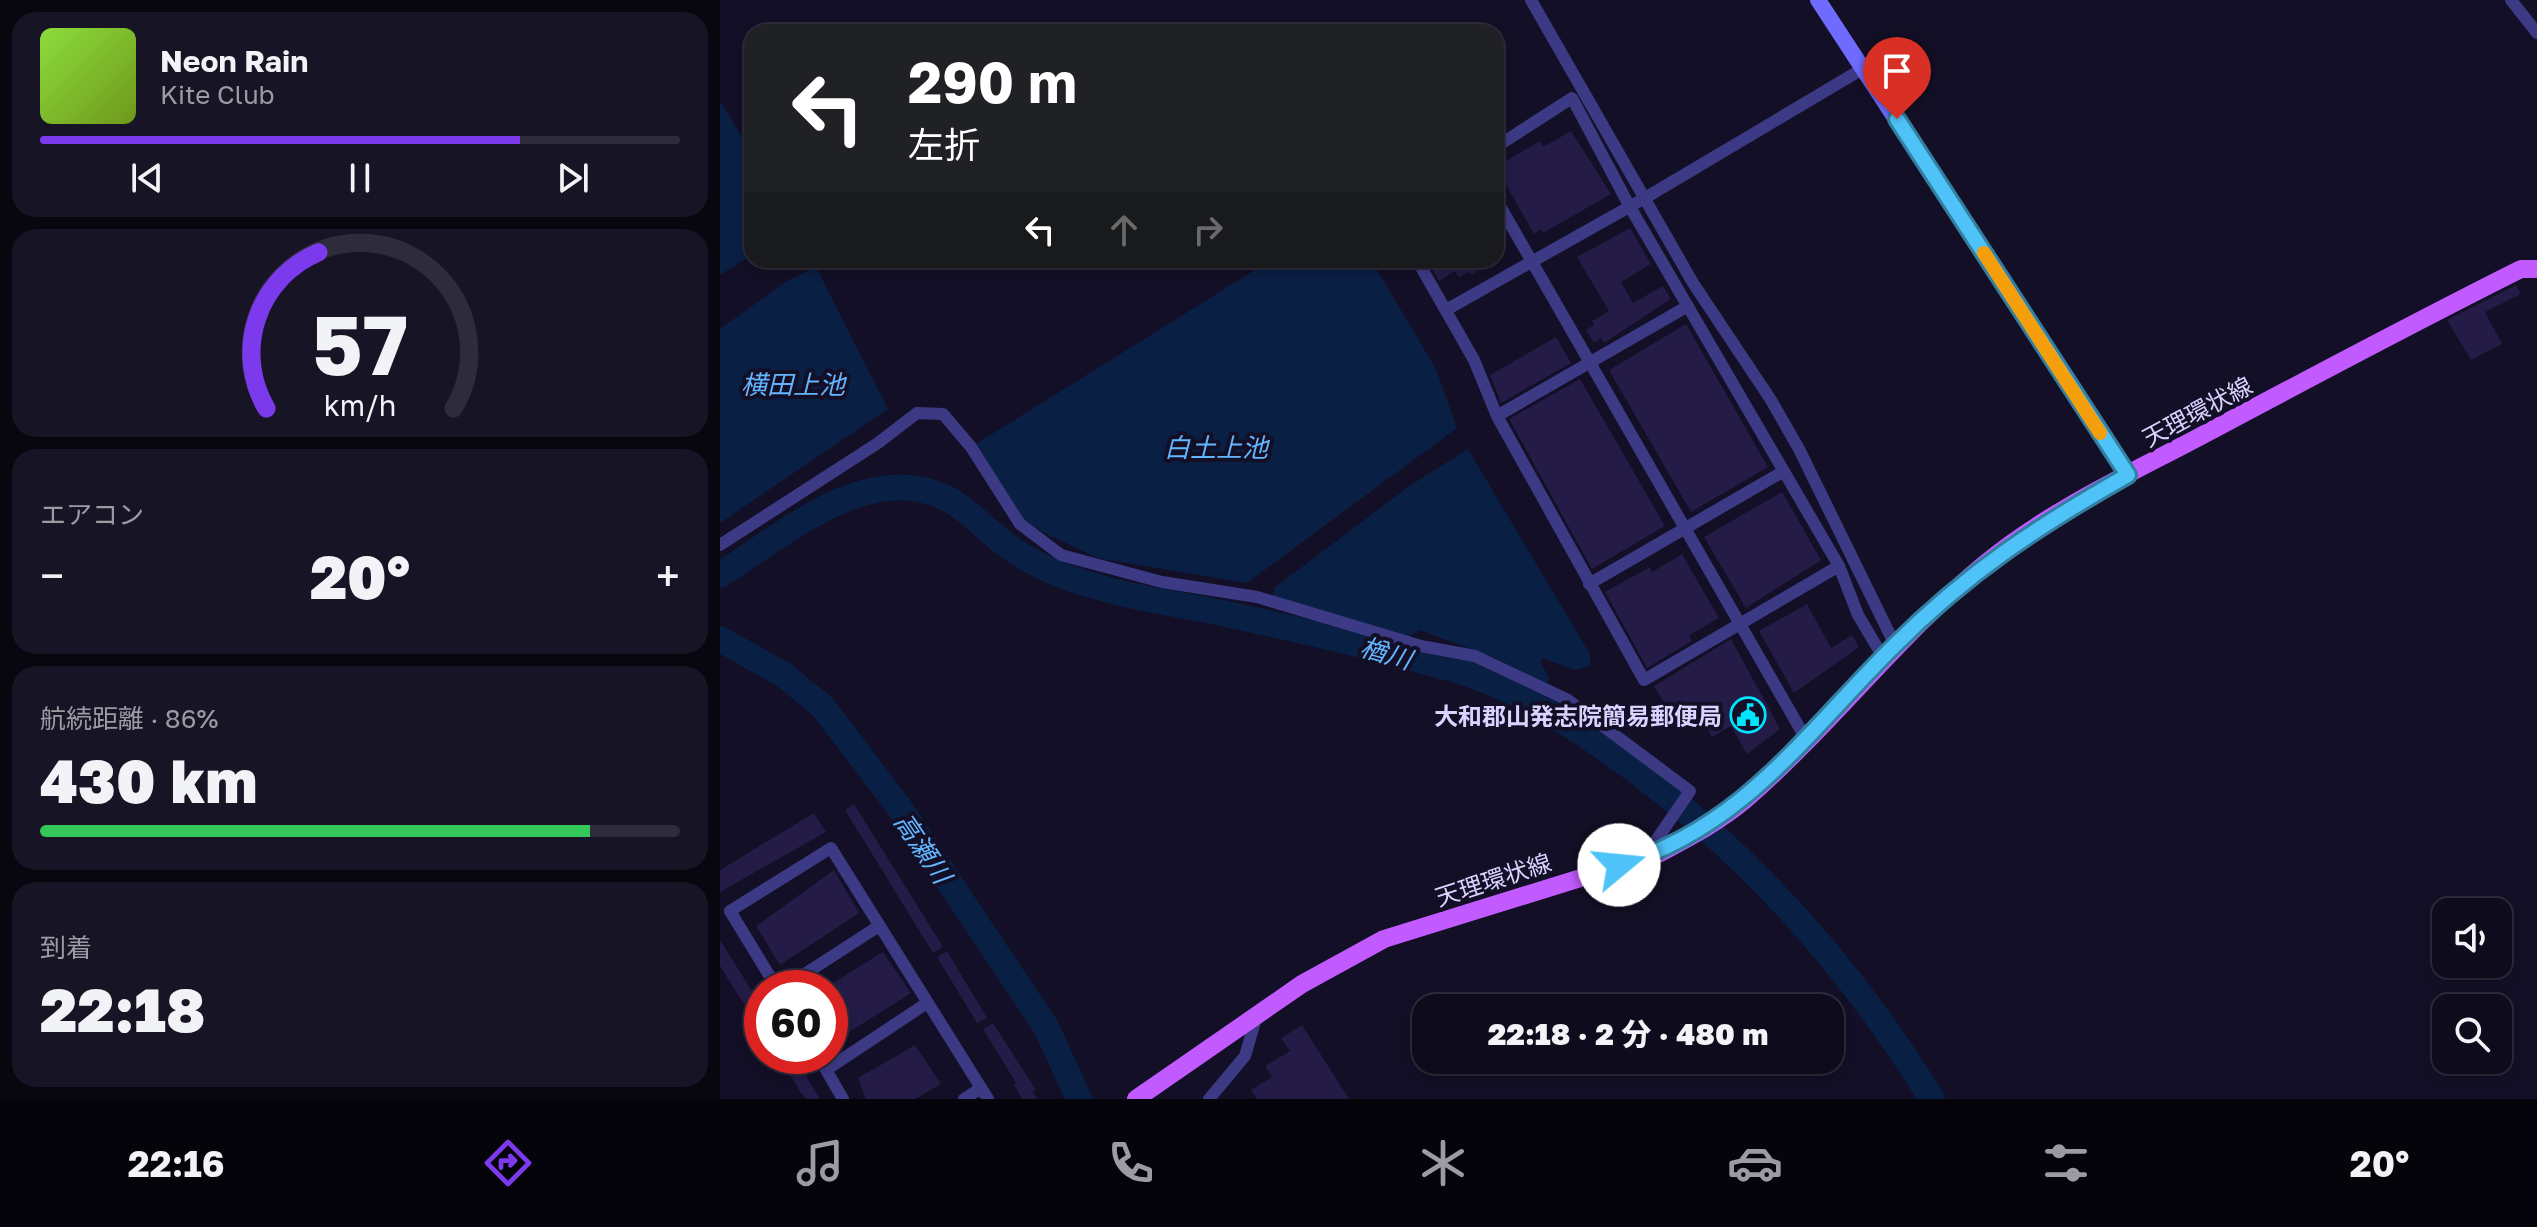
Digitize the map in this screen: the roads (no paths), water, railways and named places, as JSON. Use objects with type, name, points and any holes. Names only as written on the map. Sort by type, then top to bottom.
[{"type":"main road","name":"天理環状線","points":[[1136,1099],[1302,984],[1384,939],[1644,858],[1691,836],[1744,800],[1889,651],[1987,562],[2030,531],[2128,475],[2442,309],[2521,269],[2537,269]]},
{"type":"street","points":[[1531,0],[1693,283],[1771,400],[1799,449],[1889,651]]},
{"type":"street","points":[[1818,0],[2128,475]]},
{"type":"street","points":[[2511,0],[2537,33]]},
{"type":"street","points":[[1446,310],[1630,207],[1864,68]]},
{"type":"street","points":[[1504,142],[1572,98],[1630,207],[1839,566],[1858,615],[1889,651]]},
{"type":"street","points":[[1504,214],[1806,739]]},
{"type":"street","points":[[1422,268],[1474,360],[1497,416],[1644,680],[1839,566]]},
{"type":"street","points":[[1497,416],[1688,306]]},
{"type":"street","points":[[720,545],[878,443],[917,413],[943,414],[971,447],[1020,524],[1061,555],[1162,582],[1257,597],[1421,646],[1475,656],[1568,700],[1690,791],[1644,858]]},
{"type":"street","points":[[1589,584],[1784,471]]},
{"type":"street","points":[[768,970],[730,911],[831,848],[984,1094],[964,1099]]},
{"type":"street","points":[[809,970],[879,926]]},
{"type":"street","points":[[848,1055],[927,1003]]},
{"type":"street","points":[[1209,1099],[1245,1056],[1257,1015]]},
{"type":"street","points":[[828,1074],[843,1099]]},
{"type":"water","points":[[720,101],[744,140],[744,260],[720,275]]},
{"type":"water","name":"横田上池","points":[[817,268],[888,409],[720,523],[720,329],[787,281]]},
{"type":"water","name":"白土上池","points":[[1258,268],[1376,268],[1436,369],[1457,428],[1247,583],[1097,558],[1028,525],[976,444]]},
{"type":"water","points":[[1468,449],[1590,654],[1590,666],[1575,670],[1542,658],[1540,662],[1549,677],[1546,685],[1493,657],[1419,630],[1408,637],[1273,601],[1274,588],[1411,485]]},
{"type":"waterway","name":"楢川","points":[[720,575],[829,506],[859,494],[889,488],[920,489],[950,500],[1020,555],[1075,580],[1120,593],[1368,647],[1453,669],[1494,684],[1552,714],[1607,750],[1702,824],[1746,865],[1827,952],[1864,999],[1932,1099]]},
{"type":"waterway","name":"高瀬川","points":[[720,639],[784,675],[822,706],[899,807],[1046,1027],[1079,1099]]},
{"type":"place","name":"大和郡山発志院簡易郵便局","points":[[1748,715]]}]
